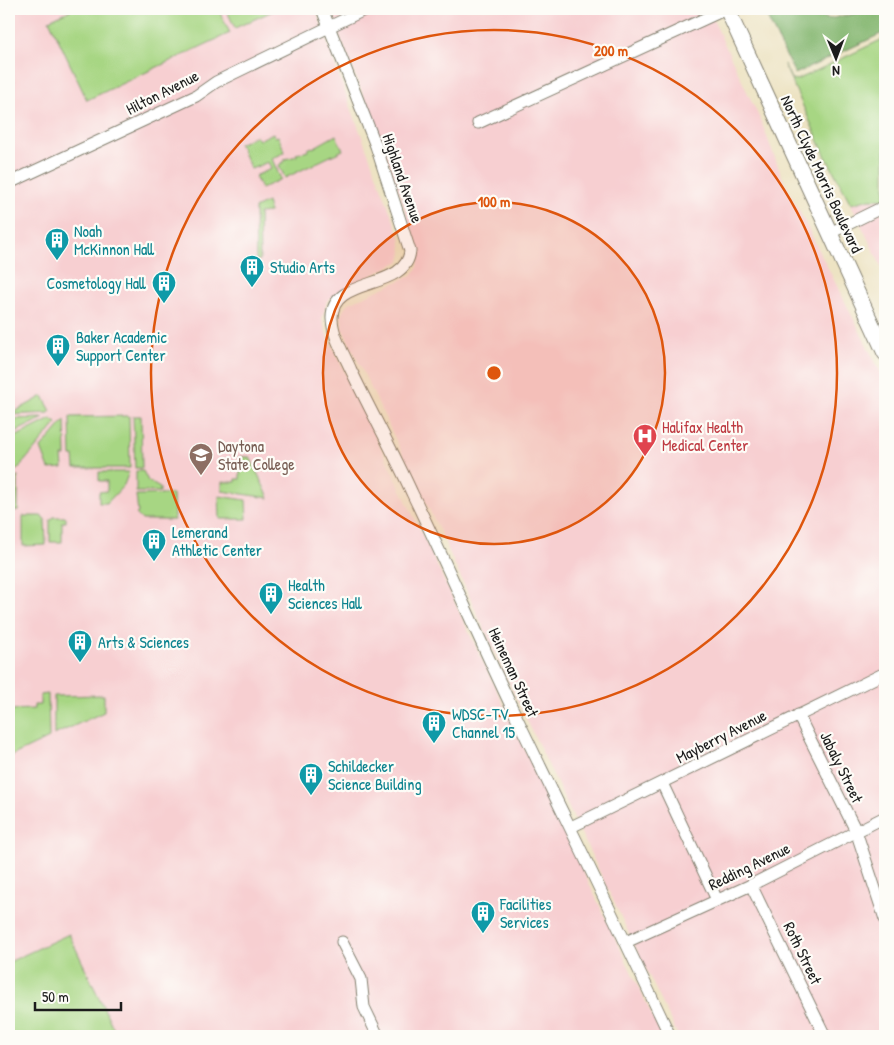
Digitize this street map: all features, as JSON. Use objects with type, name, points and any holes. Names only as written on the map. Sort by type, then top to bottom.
[{"type":"main road","name":"North Clyde Morris Boulevard","points":[[727,9],[885,354]]},
{"type":"street","name":"Highland Avenue","points":[[322,9],[376,146],[410,251],[409,262],[401,270],[346,294],[338,300],[332,311],[332,321]]},
{"type":"street","name":"Hilton Avenue","points":[[9,183],[196,96],[216,82],[366,9]]},
{"type":"street","points":[[478,123],[727,9]]},
{"type":"street","points":[[830,233],[885,206]]},
{"type":"street","name":"Heineman Street","points":[[332,321],[335,335],[369,408],[411,490],[513,711],[571,827],[670,1036]]},
{"type":"street","name":"Mayberry Avenue","points":[[571,827],[885,673]]},
{"type":"street","name":"Jabaly Street","points":[[798,715],[856,831],[885,919]]},
{"type":"street","points":[[662,784],[717,900]]},
{"type":"street","name":"Redding Avenue","points":[[626,942],[751,885],[885,817]]},
{"type":"street","name":"Roth Street","points":[[751,885],[825,1036]]},
{"type":"street","points":[[342,942],[361,979],[364,1007],[378,1036]]},
{"type":"shaded area","name":"Daytona State College","points":[[9,9],[316,9],[336,68],[400,237],[402,252],[400,261],[339,292],[327,301],[322,319],[327,335],[662,1036],[9,1036]]},
{"type":"shaded area","name":"Halifax Health Medical Center","points":[[331,9],[708,9],[761,121],[783,179],[885,381],[885,1034],[879,1036],[678,1036],[343,330],[341,315],[347,304],[412,275],[418,267],[419,253],[383,145],[338,32]]},
{"type":"shaded area","points":[[870,199],[885,200],[885,274],[851,204]]},
{"type":"green space","points":[[73,9],[218,9],[230,33],[87,100],[49,20]]},
{"type":"green space","points":[[226,9],[277,9],[235,28]]},
{"type":"green space","points":[[763,9],[804,9],[828,19],[854,14],[864,9],[885,9],[885,32],[795,74]]},
{"type":"green space","points":[[885,38],[885,200],[870,199],[851,204],[825,155],[784,64],[791,79],[797,80]]},
{"type":"green space","points":[[273,133],[275,137],[278,136],[285,152],[272,159],[281,179],[261,189],[255,176],[271,169],[268,162],[251,169],[239,144],[256,136],[259,140]]},
{"type":"green space","points":[[336,135],[343,150],[285,178],[279,165],[285,159],[308,151],[308,149]]},
{"type":"green space","points":[[267,202],[270,212],[259,213],[260,260],[256,261],[255,208]]},
{"type":"green space","points":[[43,396],[51,411],[49,413],[9,415]]},
{"type":"green space","points":[[129,416],[130,468],[75,468],[74,456],[71,456],[70,417]]},
{"type":"green space","points":[[133,416],[141,416],[142,468],[135,468]]},
{"type":"green space","points":[[44,418],[9,435],[9,419]]},
{"type":"green space","points":[[51,419],[57,423],[17,470],[9,470],[9,440]]},
{"type":"green space","points":[[65,420],[66,456],[62,456],[63,468],[49,469],[41,448]]},
{"type":"green space","points":[[240,457],[250,457],[269,498],[222,491],[222,482],[236,482],[236,479],[240,479]]},
{"type":"green space","points":[[136,471],[143,471],[148,481],[160,488],[160,492],[136,492]]},
{"type":"green space","points":[[99,472],[129,472],[124,485],[107,503],[99,503],[99,492],[107,491],[107,481],[99,481]]},
{"type":"green space","points":[[18,476],[18,511],[9,511],[9,487]]},
{"type":"green space","points":[[173,494],[174,520],[142,520],[136,514],[138,513],[136,495]]},
{"type":"green space","points":[[219,496],[246,500],[247,519],[220,519]]},
{"type":"green space","points":[[23,516],[41,516],[45,519],[46,545],[23,546]]},
{"type":"green space","points":[[54,517],[66,517],[66,522],[62,522],[62,542],[50,542],[50,520]]},
{"type":"green space","points":[[48,694],[49,738],[9,757],[9,710],[34,709],[34,705],[40,705],[40,695]]},
{"type":"green space","points":[[104,695],[104,712],[54,735],[54,696]]},
{"type":"green space","points":[[69,934],[117,1036],[9,1036],[9,962]]},
{"type":"place","name":"Noah McKinnon Hall","points":[[57,261]]},
{"type":"place","name":"Studio Arts","points":[[252,288]]},
{"type":"place","name":"Cosmetology Hall","points":[[164,304]]},
{"type":"place","name":"Baker Academic Support Center","points":[[58,367]]},
{"type":"place","name":"Halifax Health Medical Center","points":[[645,457]]},
{"type":"place","name":"Daytona State College","points":[[201,476]]},
{"type":"place","name":"Lemerand Athletic Center","points":[[154,562]]},
{"type":"place","name":"Health Sciences Hall","points":[[271,615]]},
{"type":"place","name":"Arts & Sciences","points":[[80,663]]},
{"type":"place","name":"WDSC-TV Channel 15","points":[[434,744]]},
{"type":"place","name":"Schildecker Science Building","points":[[311,796]]},
{"type":"place","name":"Facilities Services","points":[[483,934]]}]
